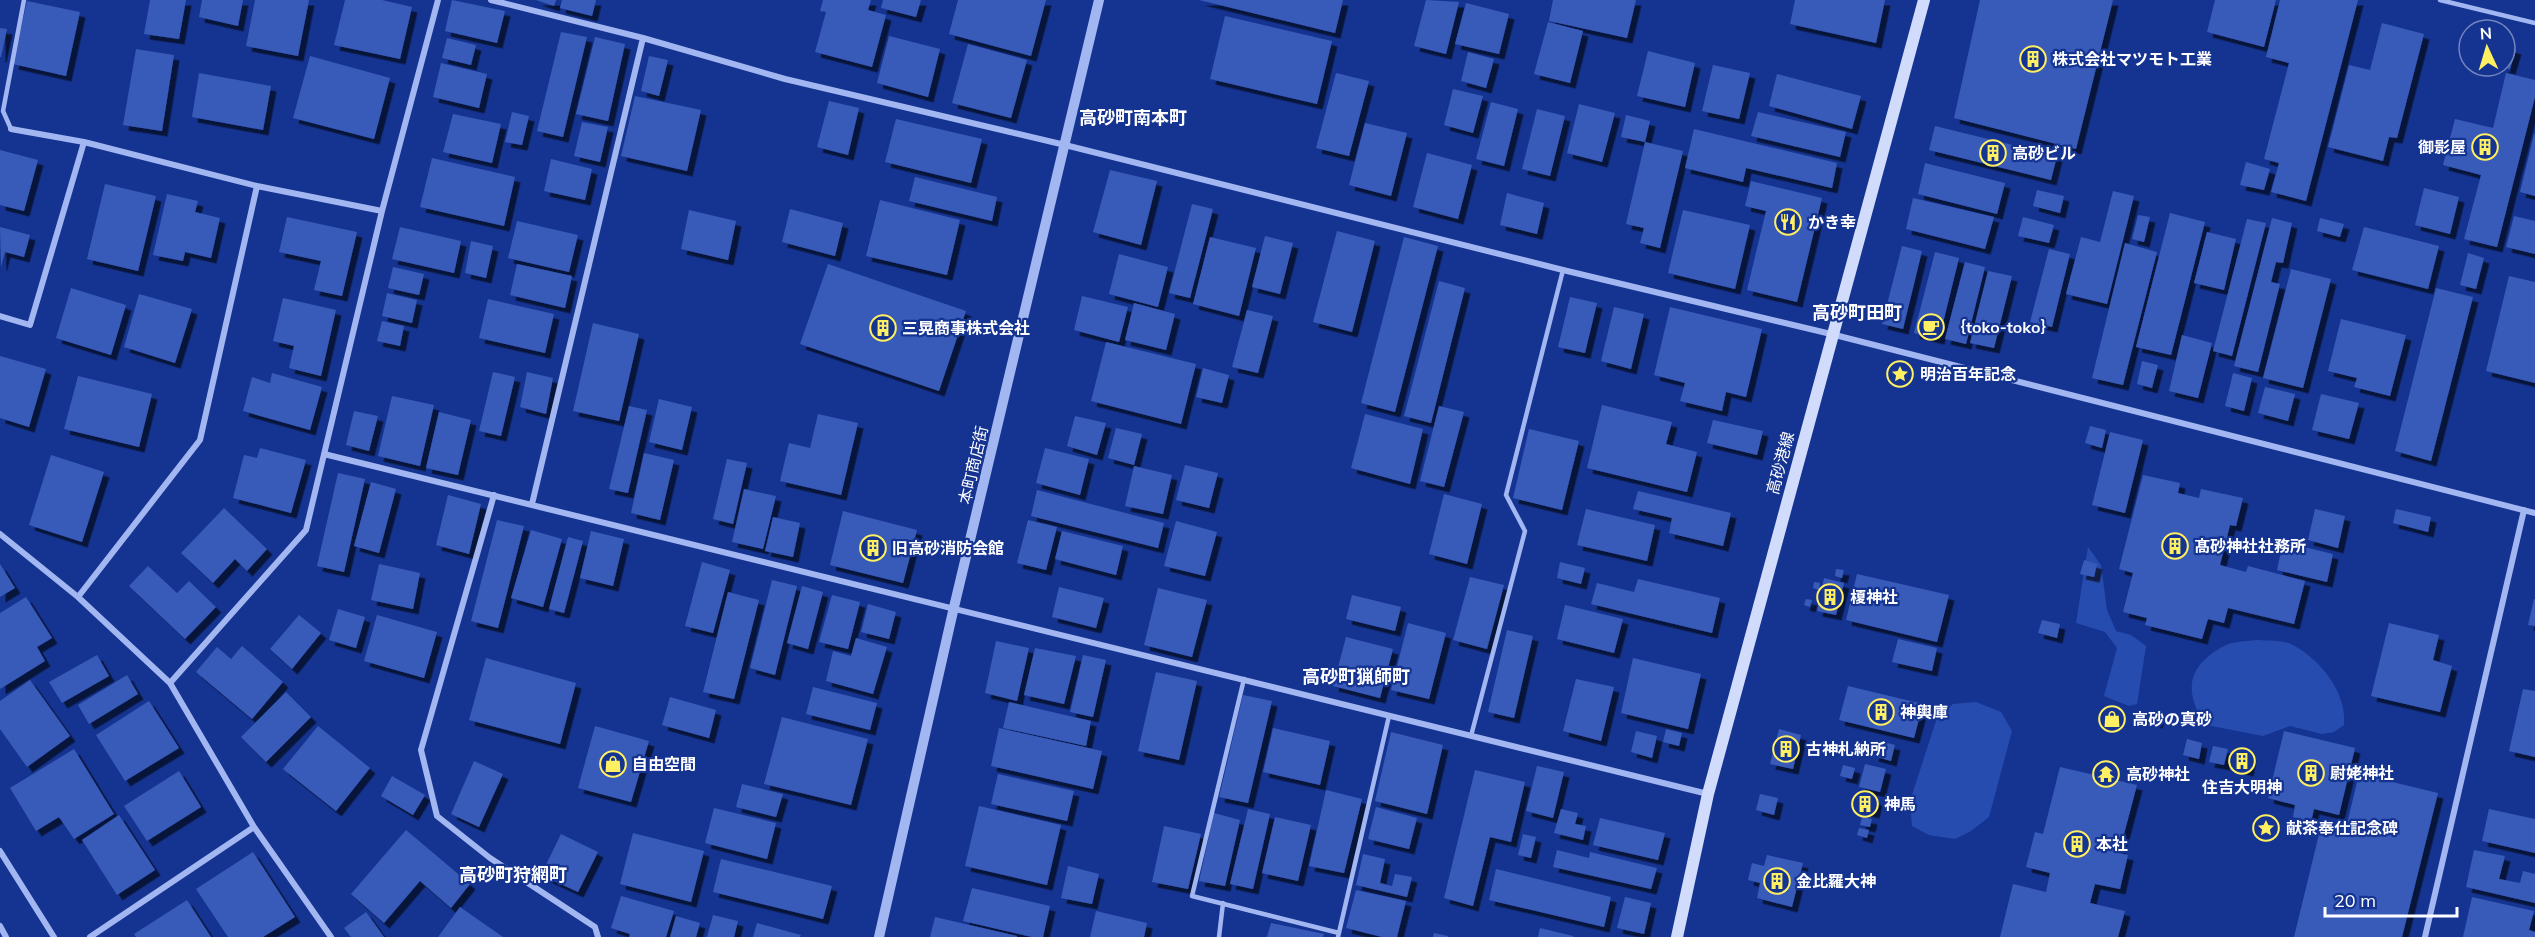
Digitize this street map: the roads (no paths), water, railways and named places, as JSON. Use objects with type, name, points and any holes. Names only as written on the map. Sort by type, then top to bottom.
[{"type":"main road","name":"高砂港線","points":[[1677,937],[1708,794],[1924,0]]},
{"type":"street","points":[[170,683],[306,530],[382,211],[438,0]]},
{"type":"street","points":[[491,0],[643,38],[785,79],[1065,144],[1563,270],[1832,334],[2535,513]]},
{"type":"street","name":"本町商店街","points":[[879,937],[954,608],[1099,0]]},
{"type":"street","points":[[532,504],[643,38]]},
{"type":"street","points":[[11,129],[84,142],[257,186],[382,211]]},
{"type":"street","points":[[0,316],[30,325],[84,142]]},
{"type":"street","points":[[78,597],[200,440],[257,186]]},
{"type":"street","points":[[324,454],[1708,794]]},
{"type":"street","points":[[494,495],[421,750],[437,816],[490,858],[595,927],[598,937]]},
{"type":"street","points":[[2425,937],[2524,510]]},
{"type":"street","points":[[0,534],[78,597],[170,683],[254,827],[330,937]]},
{"type":"street","points":[[90,937],[254,827]]},
{"type":"street","points":[[0,851],[54,937]]},
{"type":"street","points":[[0,926],[6,937]]},
{"type":"lane","points":[[11,129],[1,110],[24,0]]},
{"type":"lane","points":[[2440,0],[2535,23]]},
{"type":"lane","points":[[1471,736],[1525,531],[1506,495],[1563,270]]},
{"type":"lane","points":[[1244,679],[1192,896],[1339,935],[1389,716]]},
{"type":"lane","points":[[1220,937],[1223,903]]},
{"type":"place","name":"株式会社マツモト工業","points":[[2033,59]]},
{"type":"place","name":"御影屋","points":[[2485,147]]},
{"type":"place","name":"高砂ビル","points":[[1993,153]]},
{"type":"place","name":"かき幸","points":[[1788,222]]},
{"type":"place","name":"｛toko-toko｝","points":[[1931,327]]},
{"type":"place","name":"三晃商事株式会社","points":[[883,328]]},
{"type":"place","name":"明治百年記念","points":[[1900,374]]},
{"type":"place","name":"髙砂神社社務所","points":[[2175,546]]},
{"type":"place","name":"旧高砂消防会館","points":[[873,548]]},
{"type":"place","name":"榎神社","points":[[1830,597]]},
{"type":"place","name":"神輿庫","points":[[1881,712]]},
{"type":"place","name":"高砂の真砂","points":[[2112,719]]},
{"type":"place","name":"古神札納所","points":[[1786,749]]},
{"type":"place","name":"住吉大明神","points":[[2242,761]]},
{"type":"place","name":"自由空間","points":[[613,764]]},
{"type":"place","name":"尉姥神社","points":[[2311,773]]},
{"type":"place","name":"高砂神社","points":[[2106,774]]},
{"type":"place","name":"神馬","points":[[1865,804]]},
{"type":"place","name":"献茶奉仕記念碑","points":[[2266,828]]},
{"type":"place","name":"本社","points":[[2077,844]]},
{"type":"place","name":"金比羅大神","points":[[1777,881]]},
{"type":"district","name":"高砂町南本町","points":[[1133,118]]},
{"type":"district","name":"高砂町田町","points":[[1857,313]]},
{"type":"district","name":"高砂町猟師町","points":[[1356,677]]},
{"type":"district","name":"高砂町狩網町","points":[[513,875]]}]
